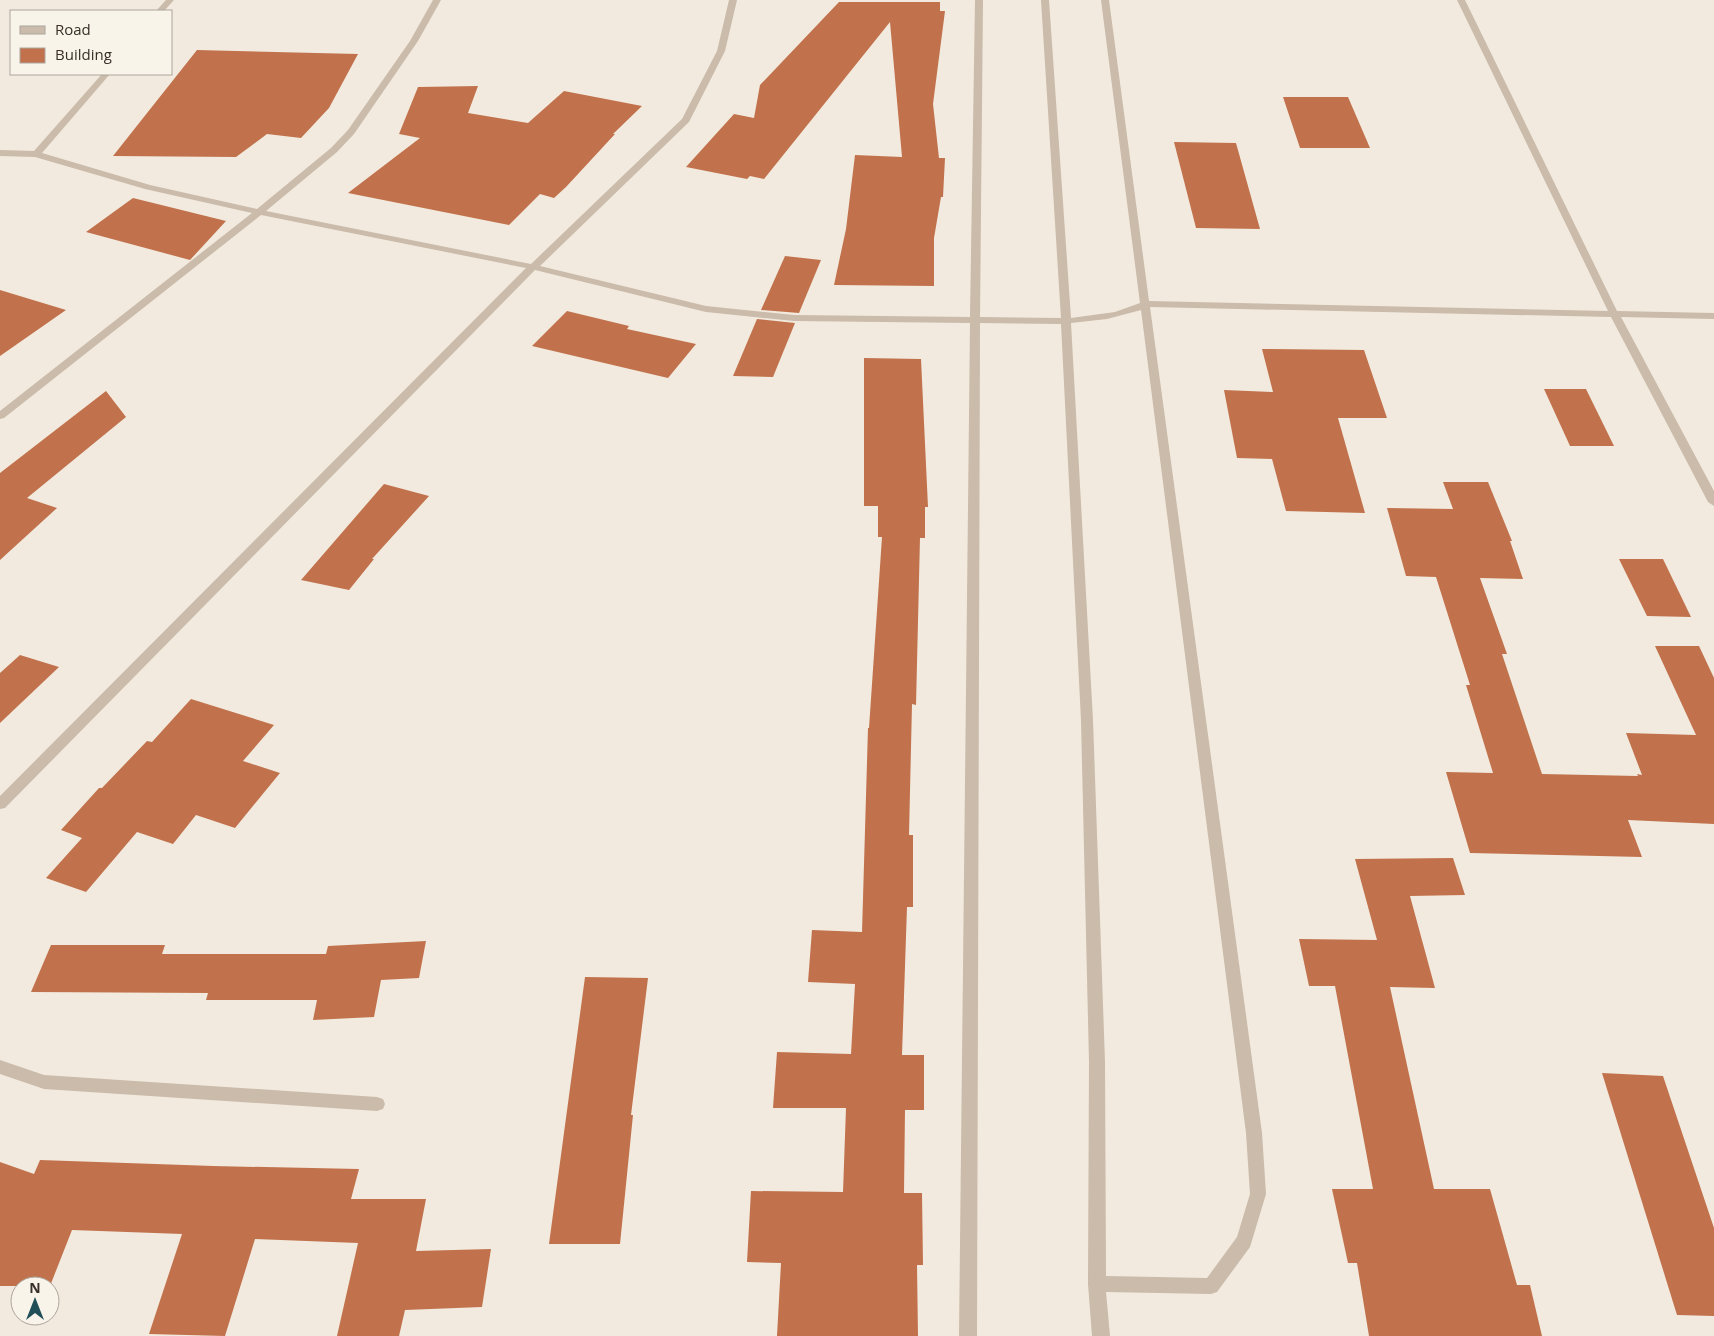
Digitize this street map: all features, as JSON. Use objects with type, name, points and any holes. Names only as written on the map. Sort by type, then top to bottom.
[{"type":"street","points":[[161,10],[170,0]]},
{"type":"street","points":[[0,416],[259,212],[334,150],[351,132],[414,41],[437,0]]},
{"type":"street","points":[[0,804],[533,267],[686,120],[721,51],[733,0]]},
{"type":"street","points":[[968,1336],[979,0]]},
{"type":"street","points":[[1045,0],[1066,321],[1087,720],[1097,1062],[1098,1284],[1101,1336]]},
{"type":"street","points":[[1098,1284],[1211,1286],[1244,1241],[1258,1194],[1254,1133],[1105,0]]},
{"type":"street","points":[[1461,0],[1614,314],[1714,502]]},
{"type":"street","points":[[36,154],[105,75]]},
{"type":"street","points":[[0,153],[36,154],[148,187],[259,212],[533,267],[696,307],[794,318],[975,322],[1066,321],[1111,316],[1129,312],[1145,304],[1714,316]]},
{"type":"street","points":[[0,1067],[44,1082],[377,1104]]},
{"type":"building","points":[[839,2],[940,2],[940,11],[945,11],[933,104],[939,158],[945,158],[943,197],[941,197],[934,238],[934,286],[834,285],[846,229],[855,155],[902,157],[890,22],[764,179],[750,176],[747,179],[686,167],[734,114],[754,118],[760,85]]},
{"type":"building","points":[[197,50],[358,54],[329,108],[301,138],[267,134],[236,157],[113,156]]},
{"type":"building","points":[[478,86],[468,113],[528,123],[564,91],[642,106],[613,134],[615,134],[554,198],[540,194],[509,225],[348,193],[420,138],[399,134],[418,87]]},
{"type":"building","points":[[1283,97],[1348,97],[1370,148],[1300,148]]},
{"type":"building","points":[[1174,142],[1236,143],[1260,229],[1196,228]]},
{"type":"building","points":[[133,198],[226,221],[190,260],[86,232]]},
{"type":"building","points":[[785,256],[821,260],[799,313],[761,310]]},
{"type":"building","points":[[0,290],[66,310],[0,356]]},
{"type":"building","points":[[567,311],[629,326],[627,329],[696,344],[668,378],[532,346]]},
{"type":"building","points":[[757,319],[795,323],[773,377],[733,376]]},
{"type":"building","points":[[1262,349],[1364,350],[1387,418],[1338,418],[1365,513],[1286,511],[1272,459],[1237,458],[1224,390],[1273,392]]},
{"type":"building","points":[[864,358],[921,359],[928,507],[925,507],[925,538],[920,538],[916,705],[912,704],[909,835],[913,835],[913,907],[907,907],[902,1055],[924,1055],[924,1110],[905,1110],[904,1193],[922,1193],[923,1265],[917,1265],[918,1336],[777,1336],[781,1263],[747,1262],[751,1191],[843,1192],[846,1108],[773,1108],[777,1052],[851,1054],[855,984],[808,982],[812,930],[862,932],[868,728],[882,537],[878,537],[878,506],[864,506]]},
{"type":"building","points":[[1544,389],[1586,389],[1614,446],[1570,446]]},
{"type":"building","points":[[106,391],[126,417],[27,498],[57,508],[0,560],[0,473]]},
{"type":"building","points":[[1443,482],[1488,482],[1512,541],[1510,541],[1523,579],[1480,578],[1507,654],[1502,654],[1542,774],[1642,775],[1626,733],[1696,735],[1655,646],[1699,646],[1714,678],[1714,824],[1628,820],[1642,857],[1470,853],[1446,772],[1493,773],[1466,685],[1470,685],[1436,577],[1406,576],[1387,508],[1453,509]]},
{"type":"building","points":[[384,484],[429,496],[372,559],[374,559],[349,590],[301,580]]},
{"type":"building","points":[[1619,559],[1663,559],[1691,617],[1647,616]]},
{"type":"building","points":[[20,655],[59,667],[0,723],[0,673]]},
{"type":"building","points":[[191,699],[274,725],[243,761],[280,773],[235,828],[196,815],[173,844],[137,832],[86,892],[46,878],[82,838],[61,830],[99,788],[102,788],[147,741],[152,742]]},
{"type":"building","points":[[1453,858],[1465,895],[1410,896],[1435,988],[1390,987],[1434,1189],[1490,1189],[1517,1285],[1530,1285],[1542,1336],[1369,1336],[1357,1263],[1348,1263],[1332,1189],[1373,1189],[1335,986],[1309,986],[1299,939],[1377,940],[1355,859]]},
{"type":"building","points":[[426,941],[419,978],[381,980],[374,1017],[313,1020],[317,1000],[206,1000],[208,993],[31,992],[51,945],[165,945],[162,954],[326,954],[328,946]]},
{"type":"building","points":[[585,977],[648,978],[631,1115],[633,1115],[620,1244],[549,1244]]},
{"type":"building","points":[[1602,1073],[1663,1076],[1714,1228],[1714,1316],[1677,1315]]},
{"type":"building","points":[[40,1160],[359,1169],[351,1199],[426,1199],[416,1251],[491,1249],[482,1307],[405,1310],[399,1336],[337,1336],[358,1243],[255,1239],[225,1336],[149,1334],[182,1234],[72,1230],[54,1276],[10,1276],[10,1286],[0,1286],[0,1162],[34,1174]]}]
